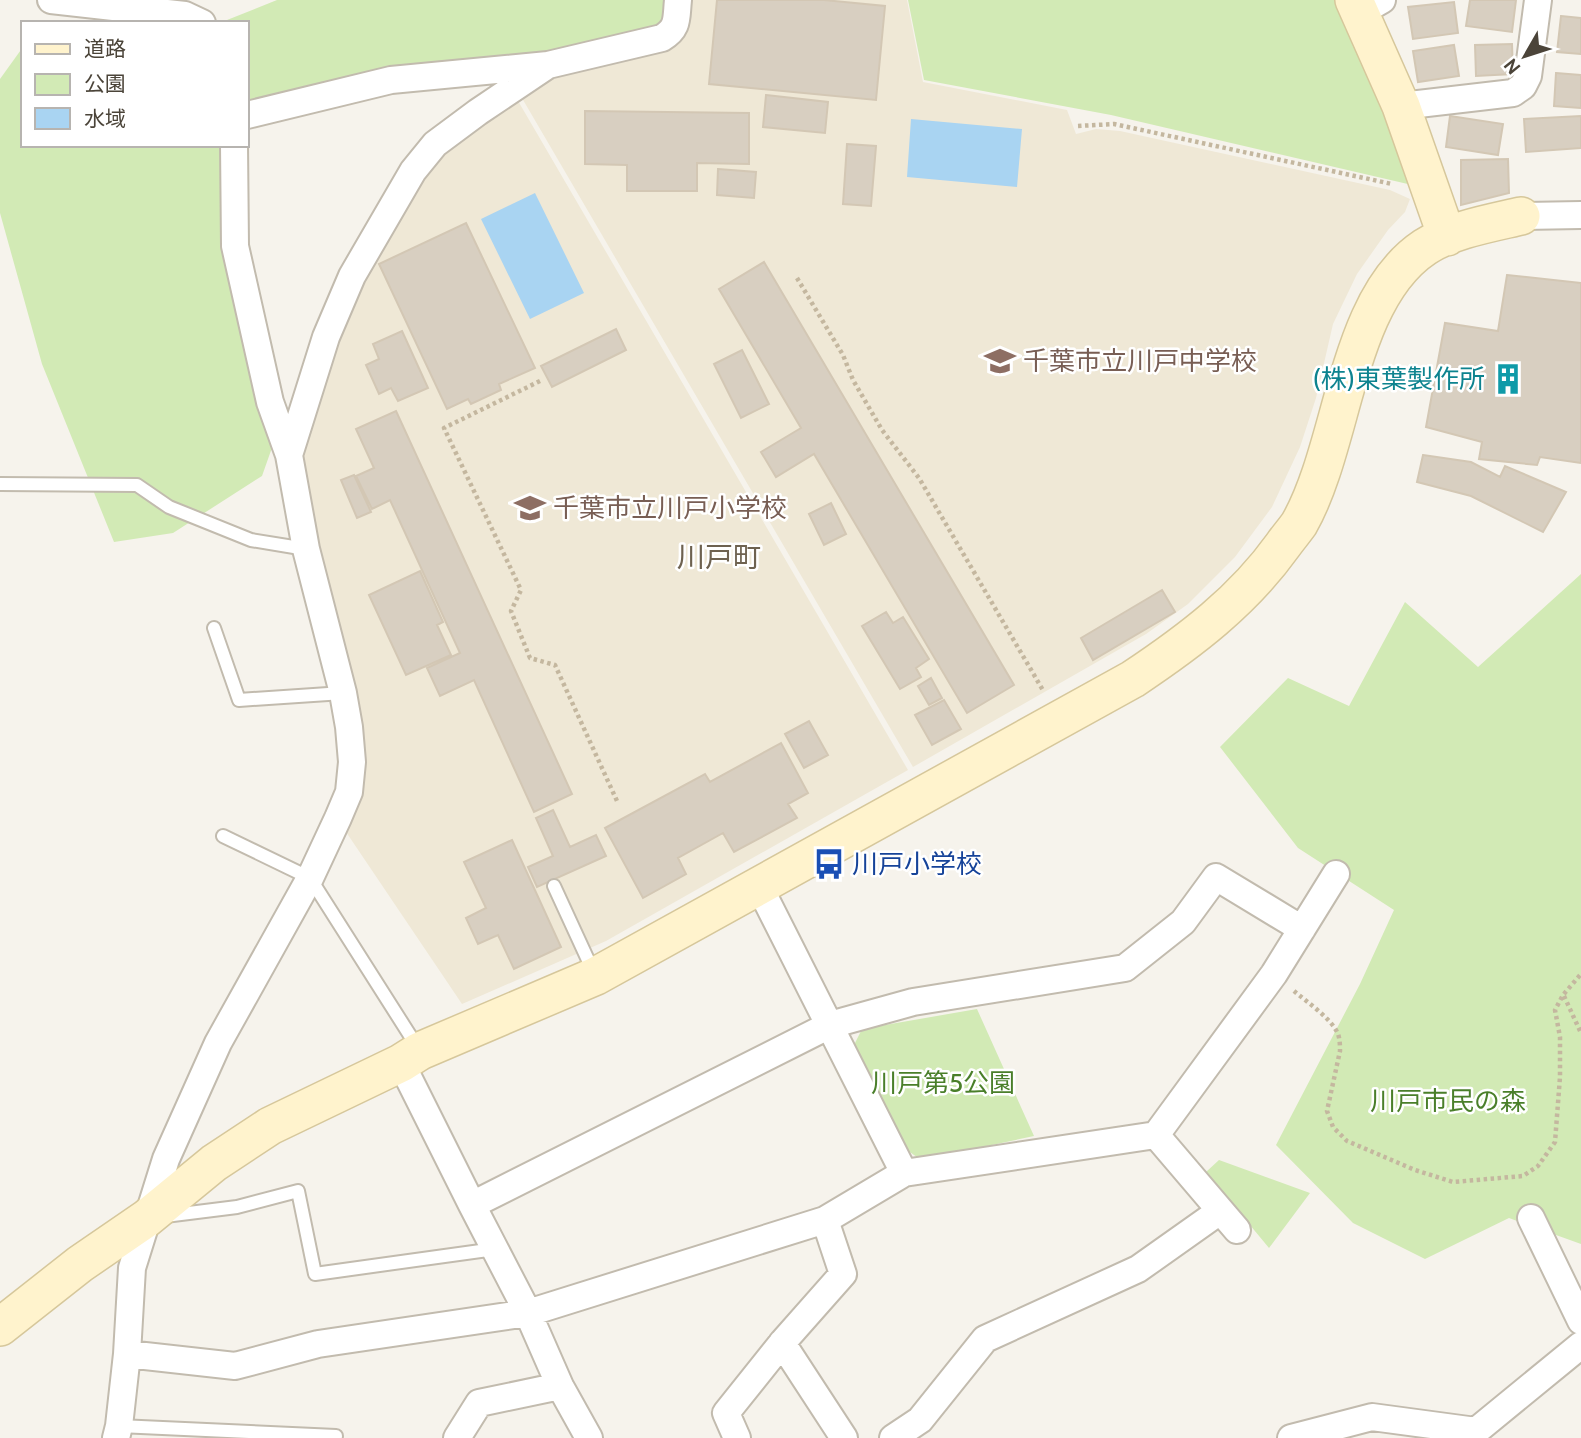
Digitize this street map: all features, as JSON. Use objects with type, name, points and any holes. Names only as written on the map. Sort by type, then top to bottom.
[{"type":"street","points":[[51,0],[191,13]]},
{"type":"street","points":[[248,115],[391,80],[548,65],[662,38],[671,32],[675,24],[678,0]]},
{"type":"street","points":[[1401,106],[1513,93],[1523,86],[1528,76],[1538,0]]},
{"type":"street","points":[[1366,4],[1447,237]]},
{"type":"street","points":[[289,455],[326,337],[352,275],[413,171],[435,144],[548,65]]},
{"type":"street","points":[[118,1432],[127,1353],[132,1268],[166,1159],[218,1043],[310,878],[349,792],[352,762],[349,727],[306,549],[289,455],[270,402],[234,246],[234,147]]},
{"type":"street","points":[[0,1327],[80,1264],[147,1218],[214,1163],[270,1126],[411,1057],[596,976],[1133,679],[1180,648],[1244,593],[1272,561],[1298,524],[1325,461],[1357,352],[1373,309],[1402,267],[1425,247],[1488,224],[1521,216],[1581,215]]},
{"type":"street","points":[[127,1353],[235,1366],[318,1344],[528,1313],[825,1220],[904,1172],[1156,1135],[1274,974],[1336,874]]},
{"type":"street","points":[[472,1205],[830,1025],[913,1002],[1125,968],[1183,922],[1216,877],[1302,929]]},
{"type":"street","points":[[759,886],[904,1172]]},
{"type":"street","points":[[411,1057],[472,1205],[528,1313],[560,1386],[589,1438]]},
{"type":"street","points":[[893,1438],[920,1420],[985,1339],[1138,1269],[1228,1220],[1156,1135]]},
{"type":"street","points":[[1531,1218],[1581,1321]]},
{"type":"street","points":[[737,1438],[726,1413],[782,1343],[843,1274],[825,1220]]},
{"type":"street","points":[[782,1343],[844,1438]]},
{"type":"street","points":[[1291,1438],[1343,1431],[1372,1417],[1477,1434],[1581,1345]]},
{"type":"street","points":[[457,1438],[479,1403],[560,1386]]},
{"type":"lane","points":[[0,484],[137,485],[169,507],[251,540],[306,549]]},
{"type":"lane","points":[[214,628],[239,700],[342,693]]},
{"type":"lane","points":[[223,836],[310,878],[411,1057]]},
{"type":"lane","points":[[554,886],[596,976]]},
{"type":"lane","points":[[147,1218],[236,1207],[298,1191],[315,1275],[495,1249]]},
{"type":"lane","points":[[118,1432],[336,1436]]},
{"type":"path","points":[[1078,126],[1114,124],[1389,183],[1400,188]]},
{"type":"path","points":[[797,278],[843,355],[853,380],[882,429],[919,478],[1049,701]]},
{"type":"path","points":[[541,381],[444,428],[521,590],[511,611],[530,658],[555,665],[617,801]]},
{"type":"path","points":[[1274,974],[1323,1015],[1337,1031],[1340,1051],[1327,1111],[1333,1127],[1347,1141],[1415,1170],[1453,1182],[1522,1176],[1538,1166],[1555,1142],[1560,1077],[1560,1037],[1556,1010],[1563,995],[1581,974]]},
{"type":"path","points":[[1563,995],[1581,1033]]},
{"type":"shaded area","name":"千葉市立川戸中学校","points":[[688,0],[907,0],[923,82],[1067,110],[1076,134],[1096,129],[1120,131],[1390,190],[1410,199],[1405,212],[1388,230],[1357,274],[1333,324],[1316,398],[1300,447],[1272,507],[1235,557],[1188,604],[1146,634],[913,767],[519,93],[563,70],[637,54],[683,39]]},
{"type":"shaded area","name":"千葉市立川戸小学校","points":[[514,94],[908,770],[606,941],[462,1004],[342,826],[355,795],[294,461],[350,291],[436,153]]},
{"type":"green space","points":[[277,0],[669,0],[666,17],[656,30],[548,54],[248,108],[248,21],[227,20]]},
{"type":"green space","points":[[908,0],[1336,0],[1406,164],[1412,185],[1111,115],[924,80]]},
{"type":"green space","points":[[21,50],[21,147],[224,147],[274,442],[262,476],[173,533],[114,542],[42,364],[0,213],[0,79]]},
{"type":"green space","name":"川戸市民の森","points":[[1581,574],[1581,1244],[1509,1218],[1425,1259],[1353,1223],[1276,1145],[1360,984],[1394,910],[1298,848],[1220,747],[1288,678],[1349,706],[1405,602],[1478,667]]},
{"type":"green space","name":"川戸第5公園","points":[[977,1009],[1034,1136],[921,1160],[907,1150],[854,1045],[862,1029]]},
{"type":"green space","points":[[1219,1160],[1310,1193],[1269,1248],[1206,1172]]},
{"type":"water","points":[[911,119],[1022,129],[1017,187],[907,177]]},
{"type":"water","points":[[535,193],[584,293],[530,319],[481,219]]},
{"type":"building","points":[[717,0],[824,0],[885,6],[876,100],[709,84]]},
{"type":"building","points":[[1470,0],[1516,0],[1512,32],[1466,26]]},
{"type":"building","points":[[1454,2],[1458,33],[1413,39],[1408,7]]},
{"type":"building","points":[[1561,16],[1581,18],[1581,54],[1557,52]]},
{"type":"building","points":[[1512,44],[1513,74],[1476,76],[1475,45]]},
{"type":"building","points":[[1454,45],[1459,76],[1418,82],[1413,51]]},
{"type":"building","points":[[1556,73],[1581,75],[1581,108],[1554,106]]},
{"type":"building","points":[[766,95],[828,102],[825,133],[763,127]]},
{"type":"building","points":[[585,111],[749,113],[749,164],[697,163],[697,191],[627,191],[627,165],[585,164]]},
{"type":"building","points":[[1450,116],[1503,124],[1498,155],[1446,147]]},
{"type":"building","points":[[1581,116],[1581,148],[1526,152],[1524,119]]},
{"type":"building","points":[[847,144],[876,146],[871,206],[843,204]]},
{"type":"building","points":[[1508,159],[1509,193],[1461,205],[1461,160]]},
{"type":"building","points":[[718,169],[756,172],[754,198],[717,195]]},
{"type":"building","points":[[466,223],[535,368],[499,384],[501,390],[471,404],[468,399],[447,409],[379,264]]},
{"type":"building","points":[[764,262],[1014,685],[967,713],[814,454],[776,477],[761,452],[801,428],[719,289]]},
{"type":"building","name":"(株)東葉製作所","points":[[1507,275],[1581,283],[1581,463],[1540,457],[1537,465],[1479,459],[1482,442],[1426,427],[1445,323],[1498,331]]},
{"type":"building","points":[[616,329],[626,350],[552,387],[541,366]]},
{"type":"building","points":[[402,331],[428,388],[398,401],[391,388],[379,394],[366,365],[379,359],[373,344]]},
{"type":"building","points":[[742,350],[769,404],[741,418],[714,364]]},
{"type":"building","points":[[396,411],[572,794],[534,812],[474,680],[440,696],[427,668],[460,653],[390,500],[372,509],[356,476],[374,468],[356,429]]},
{"type":"building","points":[[1423,455],[1471,462],[1500,477],[1505,466],[1566,492],[1543,532],[1471,496],[1417,482]]},
{"type":"building","points":[[354,475],[371,512],[357,518],[341,480]]},
{"type":"building","points":[[831,503],[846,534],[824,545],[809,514]]},
{"type":"building","points":[[420,571],[443,622],[437,625],[451,655],[406,675],[369,595]]},
{"type":"building","points":[[1162,590],[1175,612],[1093,660],[1081,638]]},
{"type":"building","points":[[886,612],[893,623],[903,617],[929,659],[916,668],[921,677],[900,689],[862,626]]},
{"type":"building","points":[[931,678],[942,698],[929,705],[918,686]]},
{"type":"building","points":[[944,700],[961,729],[932,745],[915,715]]},
{"type":"building","points":[[809,721],[828,755],[804,768],[785,734]]},
{"type":"building","points":[[781,743],[808,793],[788,804],[797,818],[734,852],[723,833],[678,858],[686,874],[643,898],[605,828],[705,774],[710,782]]},
{"type":"building","points":[[553,810],[570,847],[596,835],[606,856],[537,887],[528,867],[553,856],[536,818]]},
{"type":"building","points":[[512,840],[561,947],[514,969],[498,935],[478,944],[466,918],[486,908],[464,862]]},
{"type":"place","name":"千葉市立川戸中学校","points":[[1000,361]]},
{"type":"place","name":"(株)東葉製作所","points":[[1508,379]]},
{"type":"place","name":"千葉市立川戸小学校","points":[[530,508]]},
{"type":"place","name":"川戸小学校","points":[[829,864]]},
{"type":"district","name":"川戸町","points":[[719,557]]}]
